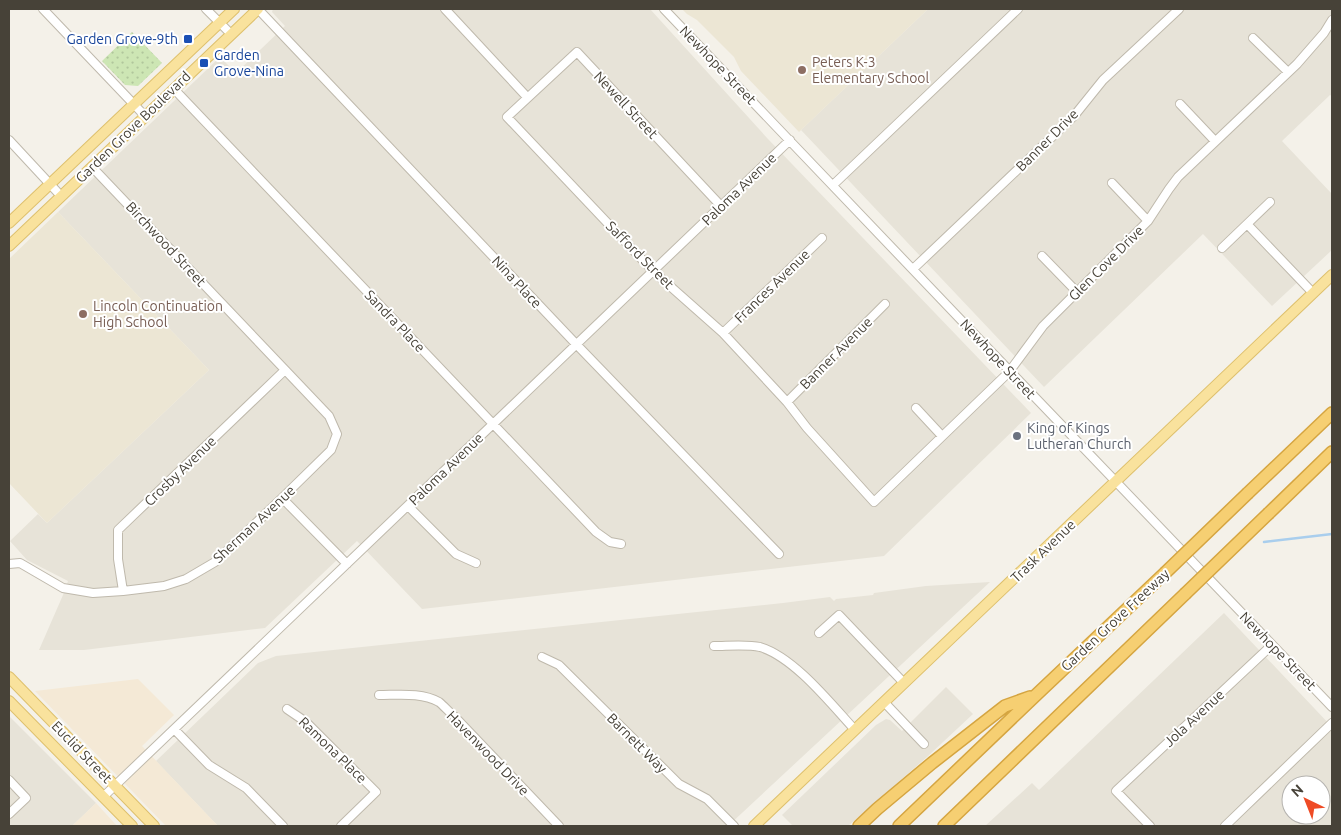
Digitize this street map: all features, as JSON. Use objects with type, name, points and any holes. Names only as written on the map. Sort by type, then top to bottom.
[{"type":"highway","name":"Garden Grove Freeway","points":[[899,826],[1332,414]]},
{"type":"highway","name":"Garden Grove Freeway","points":[[944,826],[1332,452]]},
{"type":"highway","points":[[859,826],[932,763],[1005,706],[1034,696]]},
{"type":"main road","name":"Garden Grove Boulevard","points":[[9,223],[234,9]]},
{"type":"main road","name":"Garden Grove Boulevard","points":[[9,246],[258,9]]},
{"type":"main road","name":"Trask Avenue","points":[[754,826],[1332,275]]},
{"type":"main road","name":"Euclid Street","points":[[9,677],[154,826]]},
{"type":"main road","name":"Euclid Street","points":[[9,701],[132,826]]},
{"type":"street","points":[[42,9],[145,116]]},
{"type":"street","points":[[206,9],[231,34]]},
{"type":"street","name":"Nina Place","points":[[258,9],[576,344],[779,554]]},
{"type":"street","points":[[445,9],[527,97]]},
{"type":"street","name":"Newhope Street","points":[[664,9],[1009,372],[1332,707]]},
{"type":"street","points":[[833,185],[1018,9]]},
{"type":"street","name":"Banner Drive","points":[[913,269],[1074,116],[1103,80],[1179,9]]},
{"type":"street","name":"Glen Cove Drive","points":[[874,502],[1009,372],[1043,326],[1148,221],[1178,177],[1312,49],[1332,20]]},
{"type":"street","points":[[1253,38],[1288,72]]},
{"type":"street","name":"Newell Street","points":[[527,97],[577,52],[721,206]]},
{"type":"street","name":"Sandra Place","points":[[174,89],[596,532],[610,542],[621,544]]},
{"type":"street","name":"Safford Street","points":[[527,97],[507,117],[653,271],[723,333],[787,402],[807,428],[874,502]]},
{"type":"street","points":[[1180,104],[1216,141]]},
{"type":"street","points":[[9,140],[61,196]]},
{"type":"street","name":"Paloma Avenue","points":[[103,797],[790,140]]},
{"type":"street","name":"Birchwood Street","points":[[92,167],[329,416],[338,434]]},
{"type":"street","points":[[1112,183],[1148,221]]},
{"type":"street","points":[[1222,248],[1270,202]]},
{"type":"street","points":[[1247,224],[1313,294]]},
{"type":"street","name":"Frances Avenue","points":[[723,333],[822,238]]},
{"type":"street","points":[[1042,256],[1077,292]]},
{"type":"street","name":"Banner Avenue","points":[[787,402],[884,304]]},
{"type":"street","name":"Crosby Avenue","points":[[123,591],[118,559],[118,530],[285,370]]},
{"type":"street","points":[[916,408],[942,436]]},
{"type":"street","name":"Sherman Avenue","points":[[9,564],[20,563],[63,588],[93,593],[164,586],[186,580],[215,562],[282,498],[331,450],[338,434]]},
{"type":"street","points":[[282,498],[347,564]]},
{"type":"street","points":[[408,506],[456,554],[476,563]]},
{"type":"street","points":[[819,633],[839,614],[904,683]]},
{"type":"street","name":"Jola Avenue","points":[[1150,826],[1116,791],[1272,645]]},
{"type":"street","points":[[714,646],[759,647],[782,658],[802,674],[855,730]]},
{"type":"street","name":"Barnett Way","points":[[542,657],[559,665],[679,784],[707,799],[734,826]]},
{"type":"street","name":"Havenwood Drive","points":[[379,695],[402,694],[424,696],[439,702],[559,826]]},
{"type":"street","points":[[884,702],[924,744]]},
{"type":"street","name":"Ramona Place","points":[[288,709],[306,722],[376,792],[341,826]]},
{"type":"street","points":[[1225,826],[1332,723]]},
{"type":"street","points":[[174,729],[208,765],[246,788],[283,826]]},
{"type":"street","points":[[9,780],[26,798],[9,814]]},
{"type":"shaded area","points":[[273,9],[650,9],[768,139],[1031,413],[884,556],[422,609],[357,541],[265,628],[84,650],[39,650],[68,581],[27,560],[10,541],[38,514],[47,523],[209,370],[58,212],[220,57],[236,73],[285,26],[272,12]]},
{"type":"shaded area","name":"Peters K-3 Elementary School","points":[[682,9],[928,9],[799,132],[741,71],[734,57],[697,20]]},
{"type":"shaded area","points":[[928,9],[1332,9],[1332,96],[1330,95],[1282,141],[1332,194],[1332,250],[1272,306],[1203,234],[1044,387],[801,130]]},
{"type":"shaded area","name":"Lincoln Continuation High School","points":[[58,212],[209,370],[47,523],[9,483],[9,259]]},
{"type":"shaded area","points":[[990,582],[728,826],[218,826],[156,761],[258,663],[276,656],[830,597],[834,601],[836,599],[926,586]]},
{"type":"shaded area","points":[[1224,613],[1332,727],[1332,826],[985,826],[1032,783],[1039,790]]},
{"type":"shaded area","points":[[138,679],[174,715],[142,746],[218,826],[166,826],[35,691]]},
{"type":"shaded area","points":[[946,687],[973,714],[848,826],[793,826],[782,815],[876,725],[886,719],[890,720],[902,731]]},
{"type":"shaded area","points":[[9,716],[96,803],[72,826],[9,826]]},
{"type":"shaded area","points":[[96,803],[117,826],[72,826]]},
{"type":"green space","points":[[132,32],[162,63],[138,86],[125,85],[102,61]]},
{"type":"waterway","points":[[1264,542],[1332,534]]},
{"type":"place","name":"Garden Grove-9th","points":[[188,39]]},
{"type":"place","name":"Garden Grove-Nina","points":[[204,63]]},
{"type":"place","name":"Peters K-3 Elementary School","points":[[802,70]]},
{"type":"place","name":"Lincoln Continuation High School","points":[[83,314]]},
{"type":"place","name":"King of Kings Lutheran Church","points":[[1017,436]]}]
